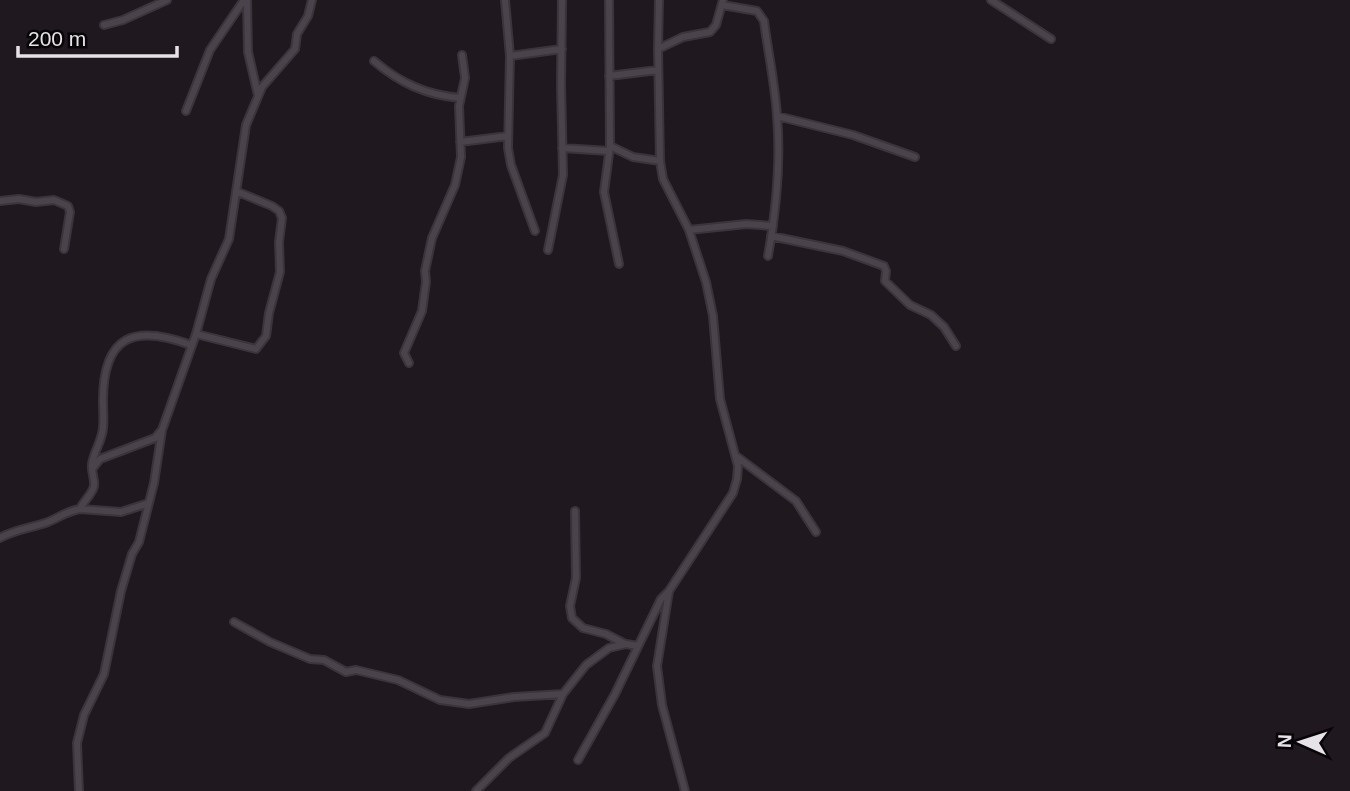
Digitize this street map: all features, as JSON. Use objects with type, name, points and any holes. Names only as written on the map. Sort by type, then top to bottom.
[{"type":"street","points":[[104,25],[123,20],[167,0]]},
{"type":"street","points":[[246,0],[248,52],[258,97]]},
{"type":"street","points":[[186,111],[216,38],[246,0]]},
{"type":"street","points":[[79,791],[77,743],[83,715],[104,674],[121,591],[132,554],[139,542],[149,503],[162,430],[196,334],[211,279],[229,239],[246,125],[268,78],[295,49],[297,34],[308,16],[312,0]]},
{"type":"street","points":[[505,0],[510,56],[508,136],[511,165],[535,231]]},
{"type":"street","points":[[548,250],[563,175],[562,0]]},
{"type":"street","points":[[609,0],[610,148],[604,192],[619,264]]},
{"type":"street","points":[[578,760],[615,694],[655,610],[733,493],[737,480],[736,456],[720,398],[713,316],[706,282],[689,230],[667,188],[660,161],[659,0]]},
{"type":"street","points":[[991,0],[1051,39]]},
{"type":"street","points":[[658,49],[683,37],[710,32],[716,25],[722,3],[753,9],[761,14],[778,116],[773,226],[768,256]]},
{"type":"street","points":[[510,56],[562,49]]},
{"type":"street","points":[[409,363],[404,353],[422,311],[432,238],[455,186],[461,158],[460,98],[465,78],[462,55]]},
{"type":"street","points":[[374,61],[417,89],[437,96],[460,98]]},
{"type":"street","points":[[609,76],[658,70]]},
{"type":"street","points":[[778,116],[853,135],[915,157]]},
{"type":"street","points":[[460,142],[508,136]]},
{"type":"street","points":[[562,148],[610,148],[660,161]]},
{"type":"street","points":[[196,334],[256,349],[266,335],[268,313],[280,272],[279,242],[282,218],[279,211],[272,206],[238,192]]},
{"type":"street","points":[[0,201],[54,200],[68,206],[70,212],[64,249]]},
{"type":"street","points":[[689,230],[746,224],[773,226]]},
{"type":"street","points":[[771,236],[843,251],[884,266],[885,281],[910,305],[923,309],[937,321],[956,346]]},
{"type":"street","points":[[80,509],[94,487],[92,469],[103,431],[103,402],[108,363],[114,349],[130,337],[140,335],[169,337],[191,345]]},
{"type":"street","points":[[92,469],[100,459],[155,438],[162,430]]},
{"type":"street","points":[[736,456],[796,501],[816,532]]},
{"type":"street","points":[[0,538],[22,528],[52,521],[68,510],[121,512],[149,503]]},
{"type":"street","points":[[575,511],[576,578],[570,606],[572,618],[583,628],[638,646]]},
{"type":"street","points":[[669,591],[657,666],[663,705],[684,791]]},
{"type":"street","points":[[234,622],[270,642],[310,659],[324,660],[346,672],[356,670],[398,680],[440,700],[469,704],[514,697],[563,694]]},
{"type":"street","points":[[479,790],[509,758],[545,733],[563,694],[586,665],[598,654],[626,644]]}]
